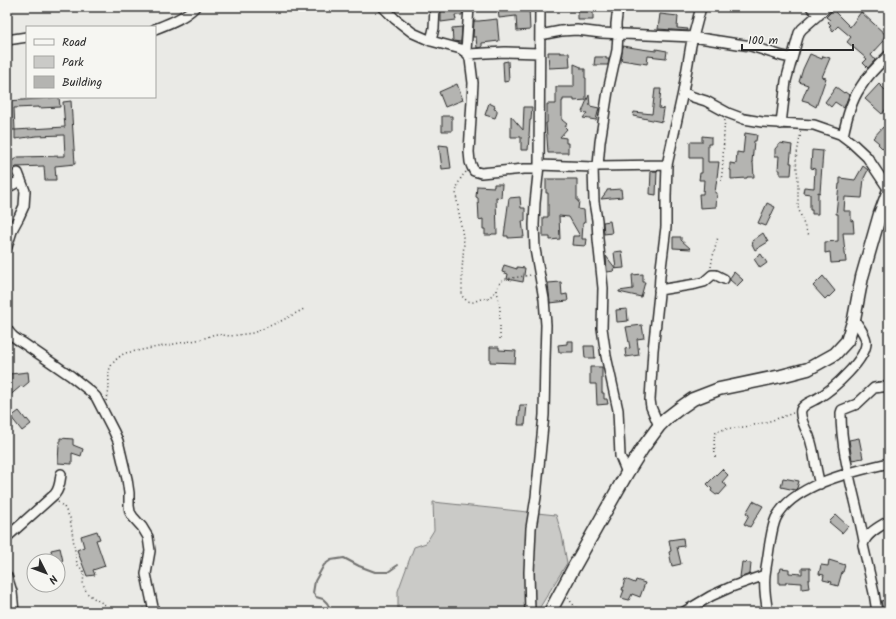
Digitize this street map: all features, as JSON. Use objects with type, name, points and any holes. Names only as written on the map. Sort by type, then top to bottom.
[{"type":"main road","points":[[550,612],[627,473],[642,449],[659,426],[667,418],[694,399],[719,389],[808,369],[835,354],[847,341],[854,319],[862,276],[880,214],[889,190]]},
{"type":"street","points":[[156,29],[188,14],[195,7]]},
{"type":"street","points":[[383,7],[413,33],[431,41],[462,49],[467,53],[470,59],[473,83],[469,152],[470,162],[476,171],[481,173],[538,167],[667,166]]},
{"type":"street","points":[[431,41],[434,28],[435,7]]},
{"type":"street","points":[[467,53],[469,7]]},
{"type":"street","points":[[530,612],[529,572],[531,528],[536,498],[544,415],[546,325],[544,299],[535,249],[534,225],[538,167],[540,7]]},
{"type":"street","points":[[618,7],[616,24],[618,34],[616,54],[608,91],[596,167],[594,202],[603,288],[602,328],[606,356],[618,406],[620,456],[627,473]]},
{"type":"street","points":[[659,426],[650,407],[650,400],[660,276],[666,232],[667,166],[693,37],[701,7]]},
{"type":"street","points":[[811,7],[819,14]]},
{"type":"street","points":[[780,124],[786,80],[799,33],[827,7]]},
{"type":"street","points":[[540,35],[577,30],[598,33],[693,37],[751,46],[792,58]]},
{"type":"street","points":[[7,40],[26,37]]},
{"type":"street","points":[[467,53],[539,53]]},
{"type":"street","points":[[843,136],[858,90],[865,80],[889,55]]},
{"type":"street","points":[[683,92],[706,101],[726,112],[754,121],[780,124],[814,125],[843,136],[867,157],[889,190]]},
{"type":"street","points":[[7,188],[19,177],[25,191],[24,206],[19,218],[12,228],[7,247]]},
{"type":"street","points":[[659,290],[704,282],[712,275],[724,279]]},
{"type":"street","points":[[820,484],[812,446],[803,422],[801,411],[803,407],[830,390],[841,380],[865,350],[866,341],[854,319]]},
{"type":"street","points":[[7,329],[12,337],[71,376],[96,397],[118,441],[130,494],[130,512],[132,517],[142,527],[148,537],[150,551],[146,574],[154,612]]},
{"type":"street","points":[[877,612],[863,549],[864,541],[843,446],[841,411],[857,404],[874,388],[889,386]]},
{"type":"street","points":[[768,612],[765,576],[772,530],[780,512],[798,494],[820,484],[848,473],[889,463]]},
{"type":"street","points":[[7,537],[58,491],[60,485],[60,474]]},
{"type":"street","points":[[864,541],[870,534],[889,521]]},
{"type":"street","points":[[7,576],[12,592],[14,612]]},
{"type":"street","points":[[684,612],[711,596],[765,576]]},
{"type":"path","points":[[722,181],[726,112]]},
{"type":"path","points":[[802,124],[796,159],[798,207],[805,228],[809,234]]},
{"type":"path","points":[[472,167],[460,179],[456,188],[464,243],[462,264],[462,296],[465,300],[473,302],[488,298],[497,290]]},
{"type":"path","points":[[712,275],[712,260],[718,237]]},
{"type":"path","points":[[500,339],[500,305],[497,290],[498,285],[506,279],[539,274]]},
{"type":"path","points":[[102,410],[109,394],[108,377],[110,366],[117,358],[125,353],[202,339],[215,334],[230,336],[253,333],[304,309]]},
{"type":"path","points":[[715,457],[714,438],[716,432],[723,429],[769,422],[801,411]]},
{"type":"path","points":[[52,497],[68,512],[77,564],[84,572],[83,585],[87,593],[94,599],[104,604],[112,612]]},
{"type":"path","points":[[562,590],[579,612]]},
{"type":"green space","points":[[433,502],[556,515],[562,535],[567,563],[537,612],[398,612],[398,591],[414,547],[426,543],[434,530]]},
{"type":"building","points":[[441,7],[463,7],[462,15],[455,15],[456,20],[441,22]]},
{"type":"building","points":[[501,7],[529,7],[530,30],[517,31],[516,16],[499,18],[498,10],[501,10]]},
{"type":"building","points":[[578,7],[593,7],[593,20],[578,20]]},
{"type":"building","points":[[833,10],[850,27],[861,12],[886,35],[882,40],[884,41],[871,55],[875,60],[868,68],[863,63],[867,59],[847,42],[851,37],[838,26],[833,31],[829,26],[831,25],[828,22],[830,20],[826,17]]},
{"type":"building","points":[[660,14],[678,16],[677,28],[688,29],[687,31],[658,29]]},
{"type":"building","points":[[497,19],[499,41],[482,43],[482,47],[477,48],[476,37],[473,37],[474,21]]},
{"type":"building","points":[[462,27],[461,42],[453,41],[452,28]]},
{"type":"building","points":[[623,46],[656,51],[656,49],[667,51],[666,58],[648,56],[647,64],[621,60]]},
{"type":"building","points":[[548,52],[569,53],[570,67],[549,68]]},
{"type":"building","points":[[810,54],[822,59],[823,56],[830,58],[822,77],[826,78],[816,107],[809,102],[802,100],[808,85],[799,82]]},
{"type":"building","points":[[595,57],[606,57],[606,59],[609,59],[608,65],[594,65]]},
{"type":"building","points":[[508,61],[509,81],[504,82],[503,62]]},
{"type":"building","points":[[574,64],[581,67],[581,69],[585,69],[586,100],[574,101],[574,99],[563,99],[562,120],[567,124],[565,127],[567,129],[560,137],[566,138],[566,143],[568,143],[568,153],[548,153],[546,123],[547,104],[556,104],[556,87],[574,87]]},
{"type":"building","points":[[457,84],[463,100],[445,107],[439,92]]},
{"type":"building","points":[[879,84],[889,94],[889,112],[886,109],[882,114],[865,99]]},
{"type":"building","points":[[836,87],[849,95],[844,108],[835,102],[831,107],[825,102]]},
{"type":"building","points":[[655,89],[661,89],[659,108],[664,109],[662,122],[633,116],[634,112],[652,114]]},
{"type":"building","points":[[589,95],[590,106],[599,108],[596,120],[583,118],[587,113],[582,112]]},
{"type":"building","points":[[59,98],[60,107],[14,108],[15,130],[7,130],[7,101]]},
{"type":"building","points":[[71,101],[75,164],[55,166],[56,180],[45,180],[44,166],[16,167],[7,174],[7,164],[18,157],[65,156],[64,135],[36,136],[15,139],[15,130],[65,127],[63,102]]},
{"type":"building","points":[[489,103],[495,106],[494,109],[497,110],[495,118],[485,115]]},
{"type":"building","points":[[524,107],[532,107],[528,150],[521,150],[521,137],[511,137],[511,116],[523,130]]},
{"type":"building","points":[[442,116],[452,116],[452,131],[442,131]]},
{"type":"building","points":[[883,127],[889,133],[889,144],[884,150],[873,138]]},
{"type":"building","points":[[745,133],[757,135],[756,141],[754,141],[752,162],[754,177],[731,179],[730,163],[736,164],[737,152],[743,153]]},
{"type":"building","points":[[702,136],[711,137],[711,144],[708,144],[708,162],[719,162],[715,193],[717,193],[716,207],[700,208],[699,194],[703,194],[704,180],[699,180],[700,173],[702,173],[702,158],[690,158],[690,142],[702,142]]},
{"type":"building","points":[[780,143],[792,145],[790,163],[792,163],[791,175],[780,175],[780,170],[778,170],[779,156],[775,156],[775,149]]},
{"type":"building","points":[[439,145],[448,146],[451,168],[442,169]]},
{"type":"building","points":[[812,150],[823,151],[820,193],[818,192],[818,214],[812,214],[812,210],[810,210],[810,194],[803,193],[804,187],[814,188],[815,169],[811,168]]},
{"type":"building","points":[[863,166],[868,170],[864,178],[862,198],[845,197],[844,211],[851,211],[851,221],[853,220],[854,233],[843,233],[846,262],[831,263],[830,252],[825,253],[825,242],[838,241],[838,214],[836,214],[840,178],[855,180]]},
{"type":"building","points":[[651,171],[657,171],[656,195],[650,194]]},
{"type":"building","points":[[546,179],[577,179],[577,201],[579,201],[578,209],[584,210],[585,222],[583,223],[582,239],[587,239],[586,246],[572,245],[573,236],[580,236],[569,217],[559,216],[560,239],[550,240],[550,237],[543,237],[543,217],[548,217],[548,193],[546,193]]},
{"type":"building","points":[[494,184],[502,184],[501,198],[496,197],[497,234],[485,235],[485,229],[483,229],[483,219],[479,220],[478,198],[476,197],[477,186],[494,187]]},
{"type":"building","points":[[621,189],[622,197],[601,199],[607,190]]},
{"type":"building","points":[[520,197],[521,208],[525,208],[525,221],[522,221],[524,237],[508,238],[508,236],[504,236],[509,198]]},
{"type":"building","points":[[767,203],[775,207],[766,226],[758,223]]},
{"type":"building","points":[[610,221],[612,233],[604,234],[603,222]]},
{"type":"building","points":[[763,233],[768,242],[755,250],[752,241]]},
{"type":"building","points":[[673,237],[681,237],[681,240],[691,249],[673,248]]},
{"type":"building","points":[[622,251],[624,268],[616,269],[614,252]]},
{"type":"building","points":[[761,254],[767,263],[760,268],[754,259]]},
{"type":"building","points":[[606,256],[616,269],[613,269],[614,271],[607,272]]},
{"type":"building","points":[[504,265],[517,269],[517,267],[525,268],[523,282],[507,279],[508,274],[502,272]]},
{"type":"building","points":[[734,272],[743,280],[737,286],[730,280]]},
{"type":"building","points":[[643,274],[643,282],[645,282],[641,297],[619,292],[633,289],[632,275]]},
{"type":"building","points":[[823,276],[835,291],[825,299],[813,286]]},
{"type":"building","points":[[561,282],[562,295],[567,294],[568,301],[550,303],[548,283]]},
{"type":"building","points":[[627,309],[628,321],[617,322],[616,310]]},
{"type":"building","points":[[642,325],[644,338],[637,339],[639,355],[626,357],[625,349],[630,348],[626,327]]},
{"type":"building","points":[[567,341],[573,341],[573,352],[559,352],[558,345],[567,344]]},
{"type":"building","points":[[584,346],[594,346],[595,358],[585,358]]},
{"type":"building","points":[[490,347],[499,347],[499,350],[516,351],[515,363],[490,362]]},
{"type":"building","points":[[590,367],[602,367],[602,393],[604,393],[604,399],[607,399],[608,404],[597,405],[596,384],[590,384]]},
{"type":"building","points":[[28,372],[29,382],[23,387],[21,386],[7,398],[7,380],[11,380],[10,374]]},
{"type":"building","points":[[520,405],[527,405],[525,425],[518,425]]},
{"type":"building","points":[[19,411],[31,424],[22,431],[11,417]]},
{"type":"building","points":[[60,438],[73,439],[73,445],[83,449],[81,456],[72,453],[72,464],[58,463]]},
{"type":"building","points":[[859,438],[863,458],[852,460],[849,440]]},
{"type":"building","points":[[722,469],[728,475],[722,482],[727,486],[719,495],[716,495],[711,491],[712,489],[707,484]]},
{"type":"building","points":[[783,478],[799,481],[797,488],[795,490],[781,487]]},
{"type":"building","points":[[753,501],[763,506],[750,527],[744,524],[749,515],[746,513]]},
{"type":"building","points":[[836,515],[848,526],[842,533],[829,522]]},
{"type":"building","points":[[97,531],[100,539],[96,540],[105,566],[93,570],[95,575],[87,576],[77,550],[84,547],[81,536]]},
{"type":"building","points":[[683,538],[684,546],[677,547],[681,564],[672,566],[669,552],[671,551],[669,540]]},
{"type":"building","points":[[60,548],[61,553],[52,553],[51,550]]},
{"type":"building","points":[[829,560],[845,565],[838,586],[831,584],[832,582],[823,580],[824,575],[819,574],[821,565],[828,566]]},
{"type":"building","points":[[742,562],[751,563],[750,574],[740,577]]},
{"type":"building","points":[[781,568],[789,569],[789,573],[802,574],[802,568],[810,568],[810,580],[808,580],[809,588],[802,589],[802,583],[786,582],[786,584],[779,584],[779,572]]},
{"type":"building","points":[[625,579],[635,583],[636,580],[645,583],[640,597],[632,594],[629,600],[621,598],[624,590],[622,590]]},
{"type":"building","points":[[889,599],[889,612],[883,612],[881,601]]},
{"type":"waterway","points":[[330,612],[330,608],[327,603],[323,599],[316,597],[313,593],[315,581],[324,565],[331,560],[344,558],[375,572],[388,572],[398,565]]}]
